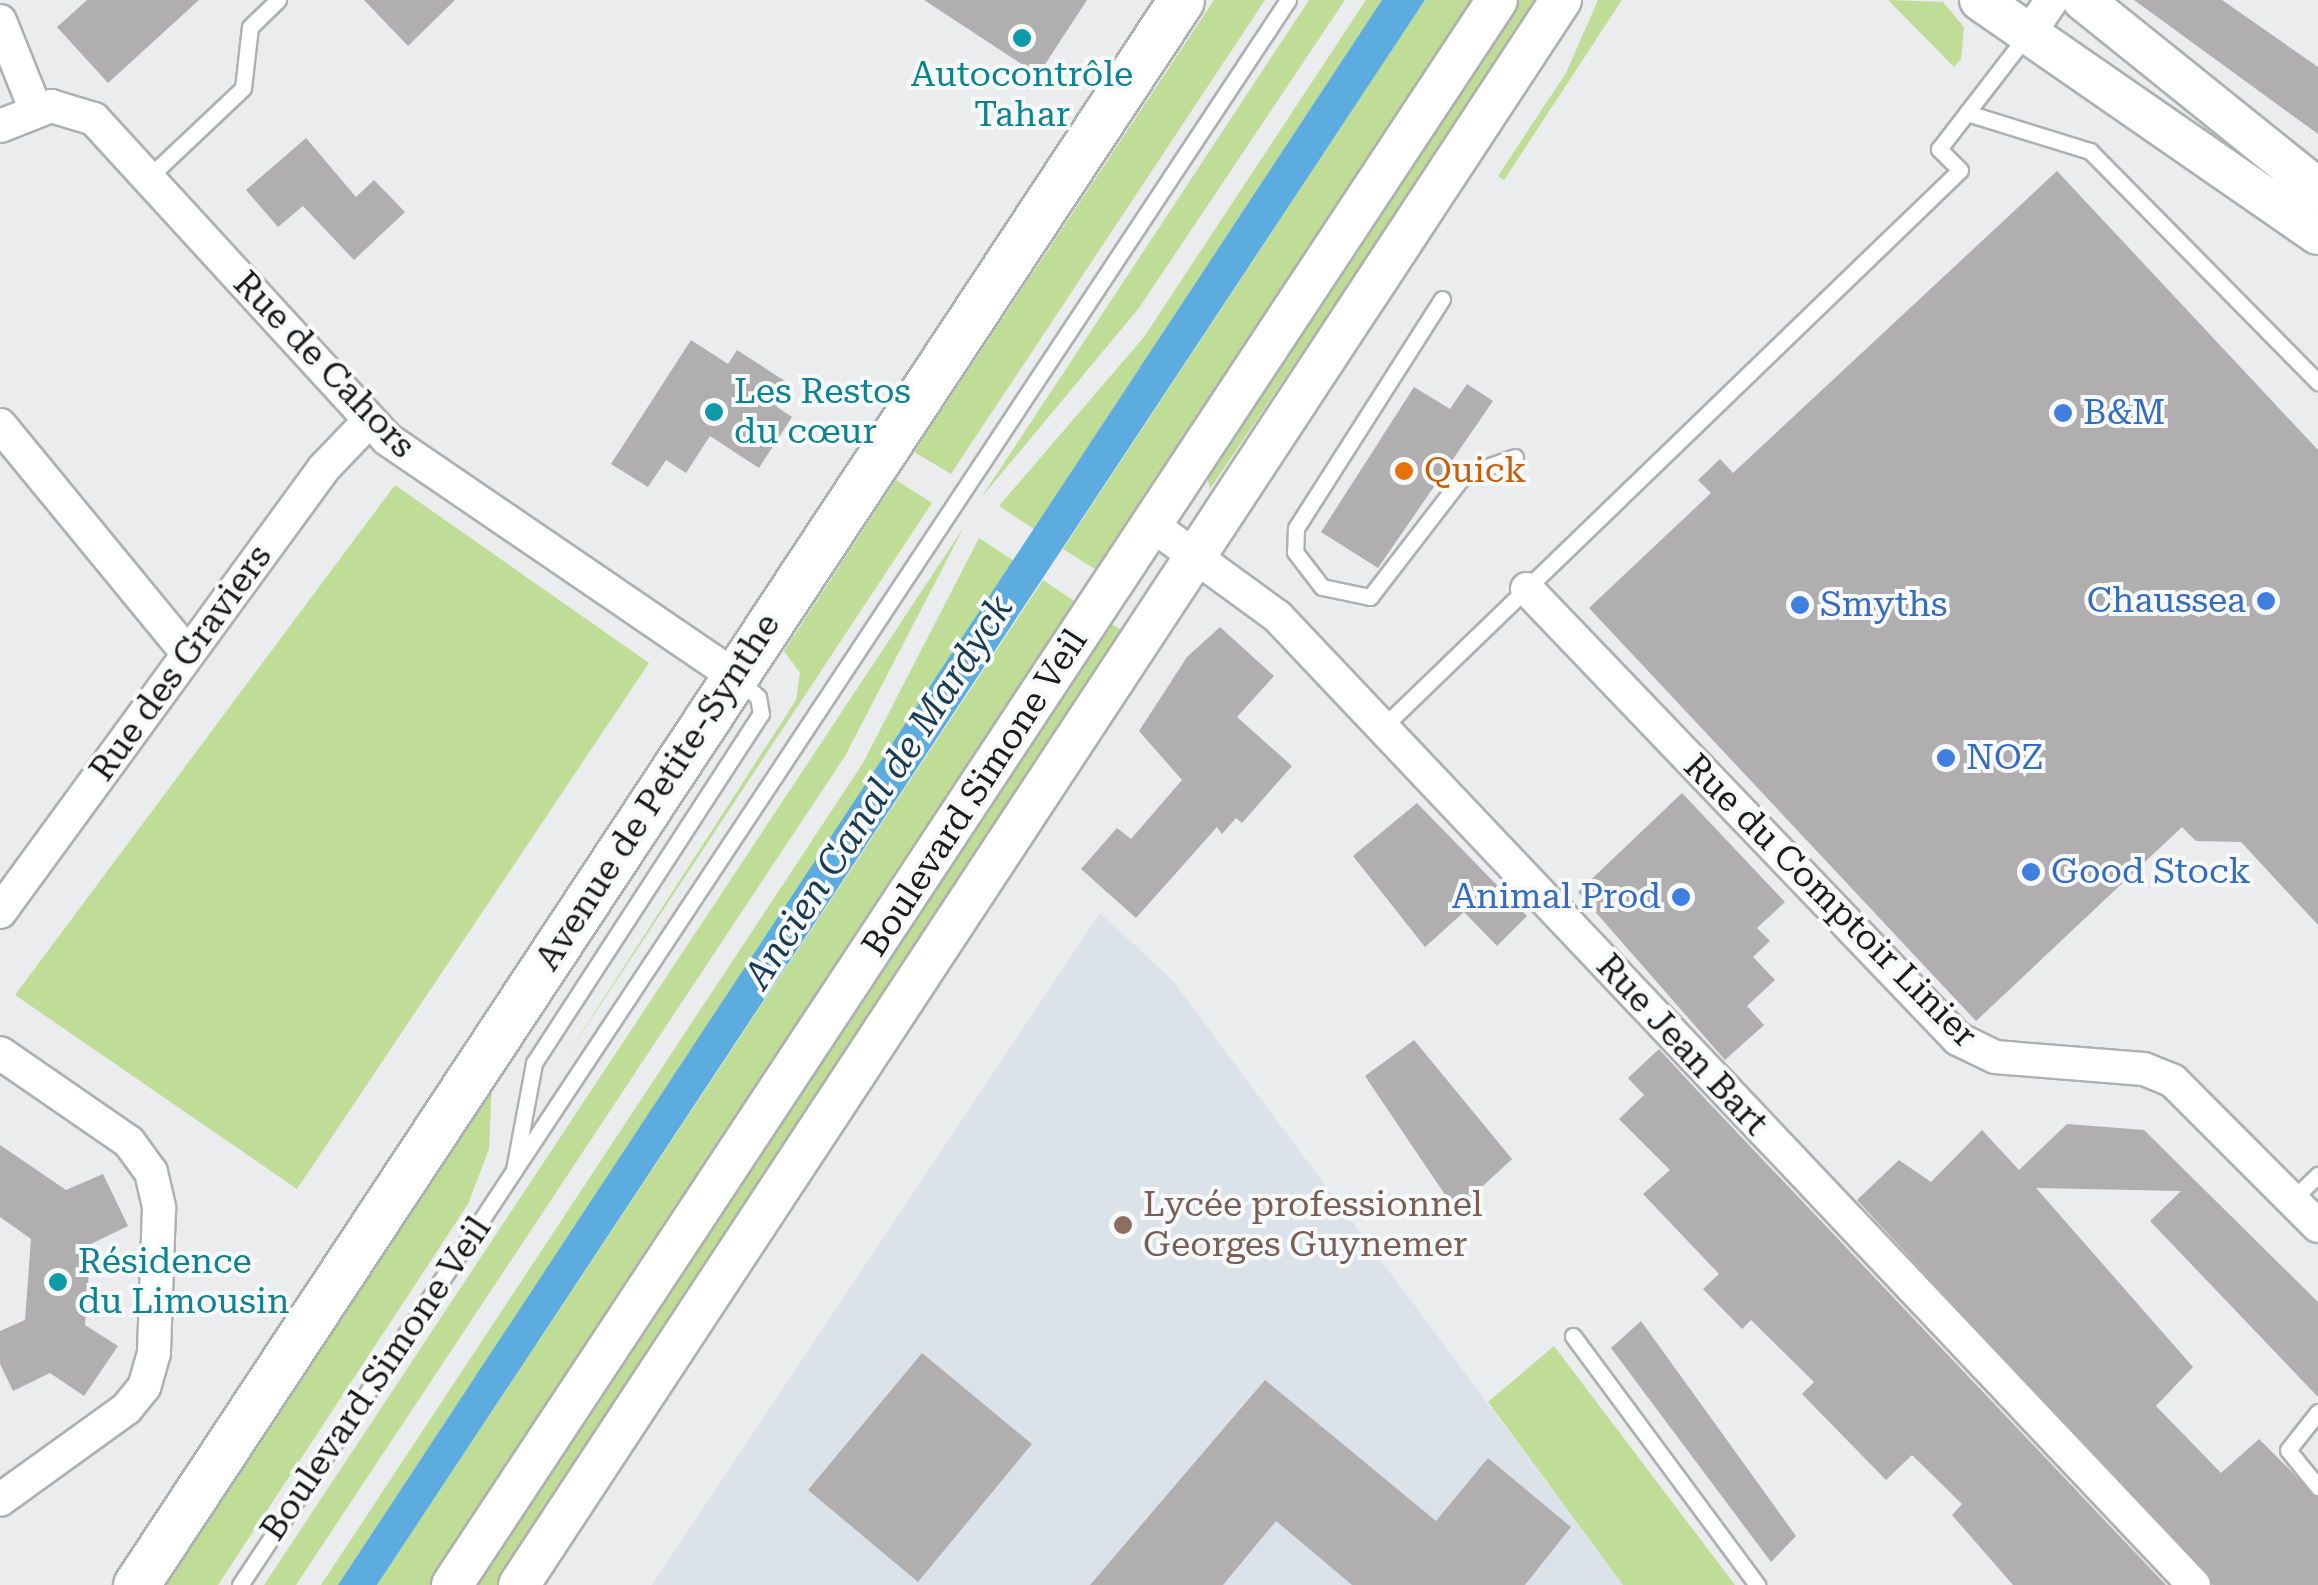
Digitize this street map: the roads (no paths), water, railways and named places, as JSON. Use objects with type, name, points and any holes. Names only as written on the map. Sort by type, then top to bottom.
[{"type":"main road","name":"Avenue de Petite-Synthe","points":[[136,1585],[724,668],[1144,0]]},
{"type":"main road","name":"Avenue de Petite-Synthe","points":[[104,1585],[1181,0]]},
{"type":"street","name":"Boulevard Simone Veil","points":[[452,1585],[1497,0]]},
{"type":"street","name":"Boulevard Simone Veil","points":[[519,1585],[1561,0]]},
{"type":"street","points":[[1980,0],[2318,234]]},
{"type":"street","points":[[2028,32],[2052,0]]},
{"type":"street","points":[[2083,0],[2318,189]]},
{"type":"street","points":[[0,22],[35,108],[0,126]]},
{"type":"street","name":"Rue de Cahors","points":[[35,108],[66,107],[94,119],[369,421],[436,478],[724,668]]},
{"type":"street","name":"Rue des Graviers","points":[[0,912],[324,468],[369,421]]},
{"type":"street","points":[[0,425],[188,654]]},
{"type":"street","name":"Rue Jean Bart","points":[[1152,524],[1264,603],[2194,1585]]},
{"type":"street","name":"Rue du Comptoir Linier","points":[[1526,589],[1958,1039],[1996,1057],[2157,1073],[2201,1104],[2318,1226]]},
{"type":"street","points":[[0,1053],[130,1142],[151,1172],[158,1208],[154,1353],[144,1387],[126,1409],[0,1500]]},
{"type":"lane","points":[[149,176],[243,88],[250,26],[278,0]]},
{"type":"lane","name":"Boulevard Simone Veil","points":[[240,1585],[1288,0]]},
{"type":"lane","points":[[1382,728],[1960,170],[1940,148],[2028,32]]},
{"type":"lane","points":[[1968,113],[2090,151],[2318,382]]},
{"type":"lane","points":[[1442,299],[1296,528],[1295,552],[1322,587],[1370,597],[1464,476],[1515,457]]},
{"type":"lane","name":"Boulevard Simone Veil","points":[[513,1174],[534,1063],[761,714],[758,697],[724,668]]},
{"type":"lane","points":[[2293,1199],[2318,1176]]},
{"type":"lane","points":[[1573,1336],[1757,1585]]},
{"type":"lane","points":[[2318,1412],[2288,1450],[2318,1488]]},
{"type":"water","name":"Ancien Canal de Mardyck","points":[[1382,0],[1425,0],[377,1585],[338,1585]]},
{"type":"place","name":"Autocontrôle Tahar","points":[[1022,38]]},
{"type":"place","name":"Les Restos du cœur","points":[[714,412]]},
{"type":"place","name":"B&M","points":[[2063,413]]},
{"type":"place","name":"Quick","points":[[1404,471]]},
{"type":"place","name":"Chaussea","points":[[2266,601]]},
{"type":"place","name":"Smyths","points":[[1800,605]]},
{"type":"place","name":"NOZ","points":[[1946,758]]},
{"type":"place","name":"Good Stock","points":[[2031,872]]},
{"type":"place","name":"Animal Prod","points":[[1681,897]]},
{"type":"place","name":"Lycée professionnel Georges Guynemer","points":[[1123,1225]]},
{"type":"place","name":"Résidence du Limousin","points":[[58,1282]]}]
